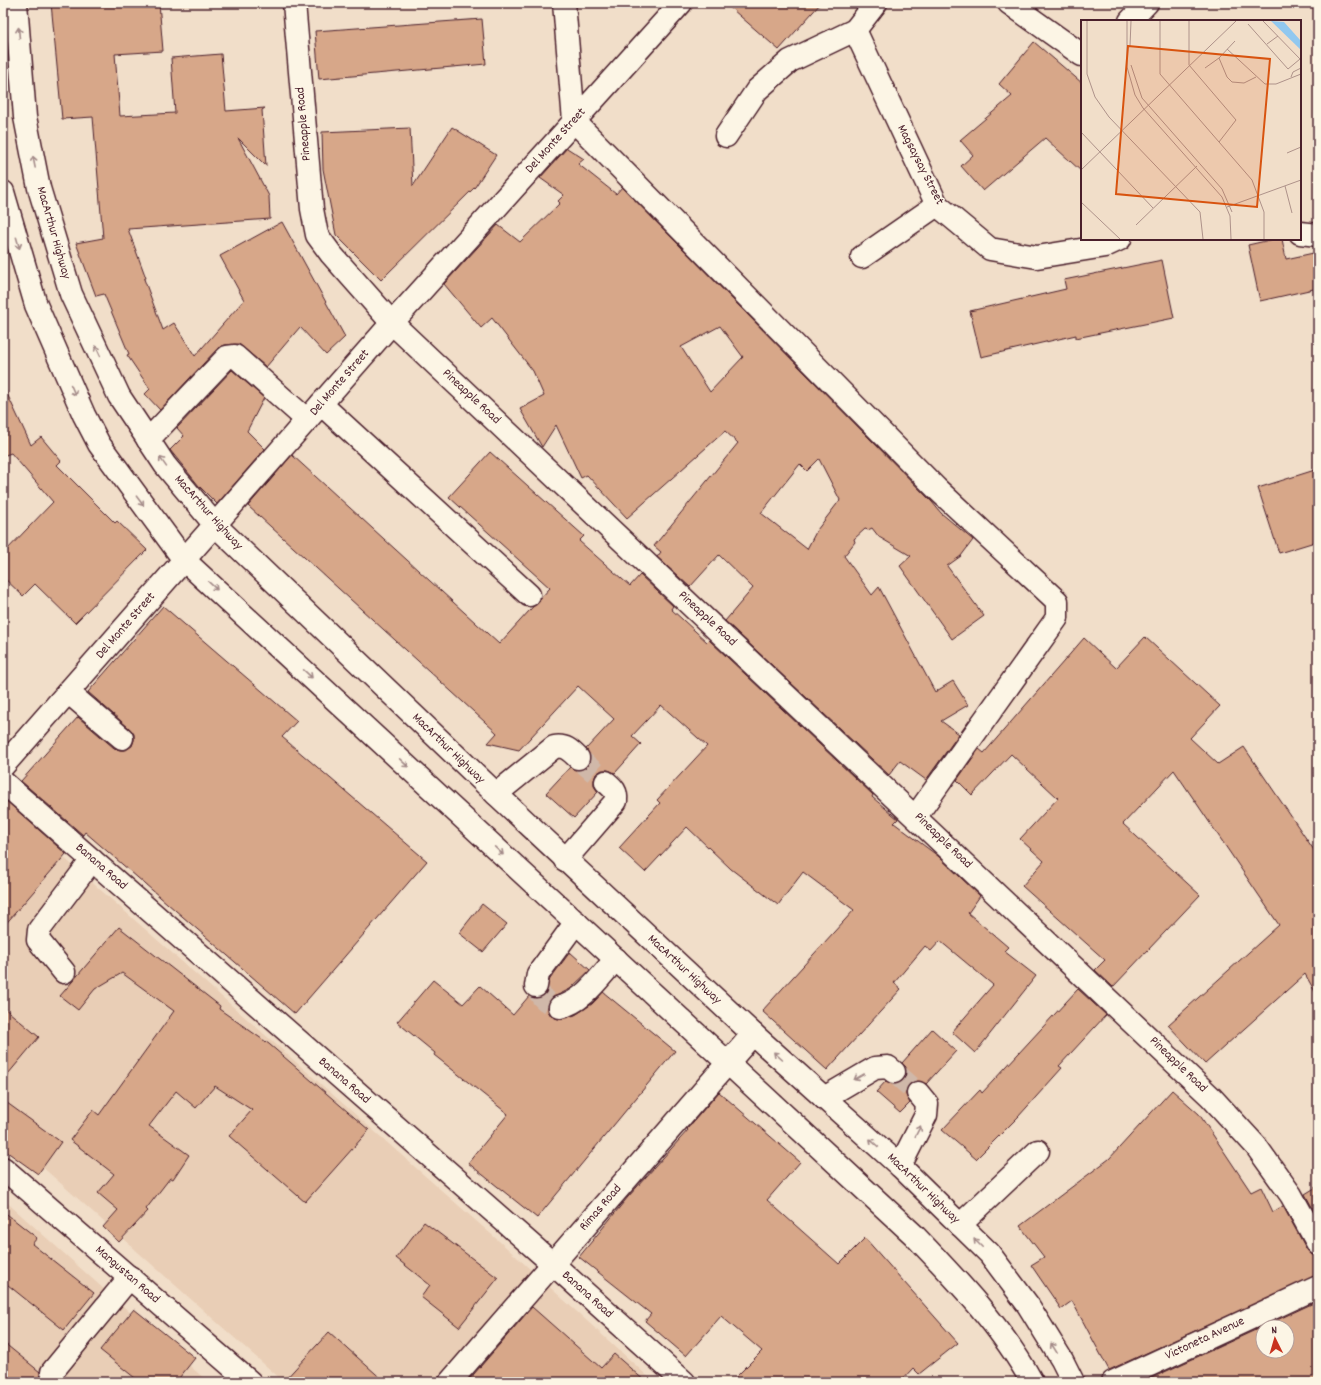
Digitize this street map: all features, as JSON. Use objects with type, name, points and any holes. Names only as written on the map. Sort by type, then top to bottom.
[{"type":"main road","name":"MacArthur Highway","points":[[16,3],[27,124],[39,188],[71,294],[119,396],[165,466],[215,525],[565,860],[753,1034],[900,1166],[989,1253],[1028,1305],[1062,1360],[1073,1382]]},
{"type":"main road","name":"Pineapple Road","points":[[294,3],[307,168],[312,209],[317,235],[331,254],[392,323],[916,816],[1211,1097],[1256,1146],[1291,1195],[1318,1244]]},
{"type":"main road","points":[[564,3],[574,121],[937,489],[1057,601],[1057,618],[916,816]]},
{"type":"main road","name":"Del Monte Street","points":[[3,766],[392,323],[681,3]]},
{"type":"main road","points":[[726,136],[757,90],[790,61],[854,30],[876,3]]},
{"type":"main road","points":[[1009,3],[1081,54]]},
{"type":"main road","points":[[1131,20],[1147,3]]},
{"type":"main road","name":"Magsaysay Street","points":[[854,30],[937,205],[990,249],[1037,257],[1105,246],[1118,240]]},
{"type":"main road","points":[[3,192],[36,305],[84,415],[99,444],[184,560],[919,1241],[955,1278],[994,1325],[1032,1382]]},
{"type":"main road","points":[[862,257],[937,205]]},
{"type":"main road","points":[[1301,233],[1318,235]]},
{"type":"main road","points":[[148,440],[227,357],[234,356],[307,420]]},
{"type":"main road","points":[[321,404],[529,596]]},
{"type":"main road","points":[[68,692],[122,738]]},
{"type":"main road","points":[[496,794],[554,747],[561,745],[568,748],[578,758]]},
{"type":"main road","name":"Banana Road","points":[[3,782],[553,1264],[684,1382]]},
{"type":"main road","points":[[565,860],[616,801],[617,795],[615,790],[606,782]]},
{"type":"main road","points":[[64,972],[38,940],[39,930],[92,860]]},
{"type":"main road","points":[[536,986],[538,974],[576,922]]},
{"type":"main road","points":[[560,1007],[572,1005],[581,998],[616,959]]},
{"type":"main road","name":"Rimas Road","points":[[450,1382],[753,1034]]},
{"type":"main road","points":[[824,1098],[875,1068],[888,1068],[894,1072]]},
{"type":"main road","points":[[900,1166],[926,1115],[927,1104],[918,1093]]},
{"type":"main road","points":[[960,1225],[1038,1151]]},
{"type":"main road","name":"Mangustan Road","points":[[3,1168],[250,1382]]},
{"type":"main road","points":[[52,1372],[130,1278]]},
{"type":"main road","name":"Victoneta Avenue","points":[[1113,1382],[1318,1286]]},
{"type":"shaded area","points":[[3,804],[508,1249],[654,1382],[284,1382],[3,1132]]},
{"type":"shaded area","points":[[3,1199],[208,1382],[3,1382]]},
{"type":"building","points":[[51,3],[159,3],[163,51],[115,54],[120,116],[175,113],[171,58],[221,54],[226,111],[265,108],[262,110],[266,166],[238,138],[269,196],[270,219],[128,229],[146,278],[144,279],[163,330],[174,323],[195,356],[244,300],[220,256],[282,222],[345,337],[326,355],[300,327],[266,367],[239,344],[225,345],[218,348],[160,410],[145,394],[150,389],[127,355],[129,354],[104,294],[96,296],[76,243],[103,238],[93,117],[62,119]]},
{"type":"building","points":[[725,3],[821,3],[779,50]]},
{"type":"building","points":[[482,19],[486,64],[319,79],[315,31]]},
{"type":"building","points":[[1034,42],[1081,82],[1081,171],[1045,138],[983,191],[961,166],[973,155],[960,140],[1012,96],[999,84]]},
{"type":"building","points":[[452,127],[496,155],[475,187],[381,280],[336,235],[323,169],[322,132],[410,128],[413,186]]},
{"type":"building","points":[[567,148],[584,159],[578,164],[616,194],[622,187],[932,502],[941,513],[973,540],[961,556],[947,566],[984,616],[952,639],[900,566],[911,556],[879,537],[872,528],[868,530],[865,529],[854,539],[855,542],[844,556],[872,595],[879,587],[935,692],[953,681],[968,705],[941,721],[959,734],[926,780],[900,761],[889,775],[725,621],[753,588],[719,555],[690,587],[657,557],[661,552],[654,546],[738,443],[725,431],[627,518],[587,475],[581,478],[556,425],[542,447],[520,409],[544,396],[533,371],[492,318],[481,328],[444,284],[498,225],[520,242],[560,203],[558,201],[564,195],[540,178]],"holes":[[[720,326],[743,357],[710,392],[681,347]],[[819,459],[840,500],[817,530],[807,549],[761,513],[800,464],[807,471]]]},
{"type":"building","points":[[1270,240],[1282,240],[1286,259],[1318,252],[1318,288],[1260,301],[1248,245]]},
{"type":"building","points":[[1162,260],[1174,318],[1076,338],[1076,335],[981,357],[970,311],[1066,289],[1064,280]]},
{"type":"building","points":[[232,370],[264,398],[247,431],[265,449],[217,504],[199,486],[170,450],[184,436],[177,428]]},
{"type":"building","points":[[3,385],[31,445],[41,437],[61,461],[57,465],[115,523],[117,521],[147,550],[75,623],[35,584],[23,596],[3,577],[3,554],[53,502],[11,453],[3,456]]},
{"type":"building","points":[[490,452],[584,536],[579,541],[630,586],[640,575],[673,606],[671,609],[707,642],[709,640],[873,795],[872,797],[898,819],[894,823],[938,856],[980,896],[968,913],[1008,947],[1004,951],[1036,976],[975,1053],[952,1032],[993,985],[940,941],[931,951],[925,946],[894,983],[901,989],[827,1070],[762,1011],[854,910],[803,872],[778,905],[731,869],[687,827],[645,872],[619,848],[660,803],[657,800],[707,746],[661,705],[632,736],[641,744],[615,773],[608,770],[602,770],[596,774],[594,786],[598,792],[574,818],[546,793],[570,767],[575,770],[581,770],[587,766],[590,761],[590,755],[586,749],[614,719],[578,686],[519,750],[488,743],[497,733],[248,506],[292,455],[499,644],[550,588],[449,497]]},
{"type":"building","points":[[1318,469],[1318,541],[1279,553],[1258,488]]},
{"type":"building","points":[[163,606],[297,721],[282,737],[427,861],[295,1014],[85,832],[83,835],[21,781],[78,717],[114,748],[126,750],[132,746],[134,734],[130,729],[88,692]]},
{"type":"building","points":[[1145,637],[1220,706],[1190,738],[1218,764],[1244,747],[1318,856],[1318,997],[1305,974],[1205,1064],[1168,1025],[1279,925],[1174,770],[1123,824],[1200,895],[1113,987],[1095,970],[1105,960],[1022,886],[1044,861],[1020,839],[1058,798],[1011,754],[972,795],[957,780],[979,749],[984,753],[1084,638],[1116,668]]},
{"type":"building","points":[[4,799],[66,854],[3,927],[3,801]]},
{"type":"building","points":[[482,904],[507,924],[483,952],[459,933]]},
{"type":"building","points":[[119,927],[220,1006],[219,1009],[269,1044],[369,1130],[305,1202],[229,1136],[252,1110],[215,1086],[196,1108],[176,1091],[149,1126],[189,1155],[173,1179],[170,1178],[146,1209],[148,1211],[119,1242],[103,1227],[118,1210],[98,1193],[114,1174],[70,1140],[93,1110],[99,1115],[174,1011],[122,973],[95,989],[78,1010],[60,996]]},
{"type":"building","points":[[570,952],[590,970],[570,989],[550,999],[548,1011],[551,1016],[558,1019],[575,1015],[592,1004],[603,992],[675,1051],[537,1218],[468,1163],[508,1114],[434,1055],[435,1053],[397,1022],[433,980],[463,1004],[480,986],[513,1015],[529,996],[540,998],[545,994],[550,979]]},
{"type":"building","points":[[1078,989],[1106,1015],[1059,1066],[1062,1068],[1018,1117],[976,1159],[942,1130],[980,1090],[982,1093]]},
{"type":"building","points":[[3,1007],[39,1037],[3,1080]]},
{"type":"building","points":[[932,1029],[956,1051],[926,1084],[916,1081],[906,1088],[906,1095],[910,1103],[900,1113],[876,1092],[886,1081],[892,1084],[898,1084],[903,1080],[906,1074],[906,1067],[902,1063]]},
{"type":"building","points":[[1172,1090],[1199,1114],[1251,1192],[1261,1187],[1273,1212],[1283,1206],[1307,1250],[1312,1255],[1318,1256],[1318,1275],[1109,1370],[1072,1301],[1061,1309],[1031,1265],[1044,1257],[1020,1226],[1109,1159]]},
{"type":"building","points":[[719,1092],[800,1162],[767,1200],[839,1264],[865,1238],[958,1343],[919,1374],[913,1368],[900,1382],[731,1382],[762,1351],[721,1316],[686,1356],[645,1321],[651,1314],[579,1257],[628,1197],[688,1130],[687,1129]]},
{"type":"building","points":[[3,1100],[61,1142],[38,1174],[3,1149]]},
{"type":"building","points":[[1318,1186],[1318,1218],[1305,1194]]},
{"type":"building","points":[[3,1211],[37,1238],[32,1244],[94,1293],[64,1330],[3,1281]]},
{"type":"building","points":[[424,1222],[498,1278],[459,1327],[421,1297],[430,1285],[396,1258]]},
{"type":"building","points":[[1318,1301],[1318,1382],[1143,1382],[1255,1330],[1255,1359],[1295,1359],[1295,1319],[1279,1319]]},
{"type":"building","points":[[532,1307],[601,1368],[614,1354],[646,1382],[467,1382]]},
{"type":"building","points":[[134,1309],[195,1358],[176,1382],[140,1382],[100,1350]]},
{"type":"building","points":[[329,1332],[385,1382],[283,1382]]},
{"type":"building","points":[[3,1342],[40,1372],[40,1377],[45,1382],[3,1382]]},
{"type":"tunnel","points":[[578,758],[606,782]]},
{"type":"tunnel","points":[[536,986],[545,1000],[560,1007]]},
{"type":"tunnel","points":[[894,1072],[918,1093]]}]
